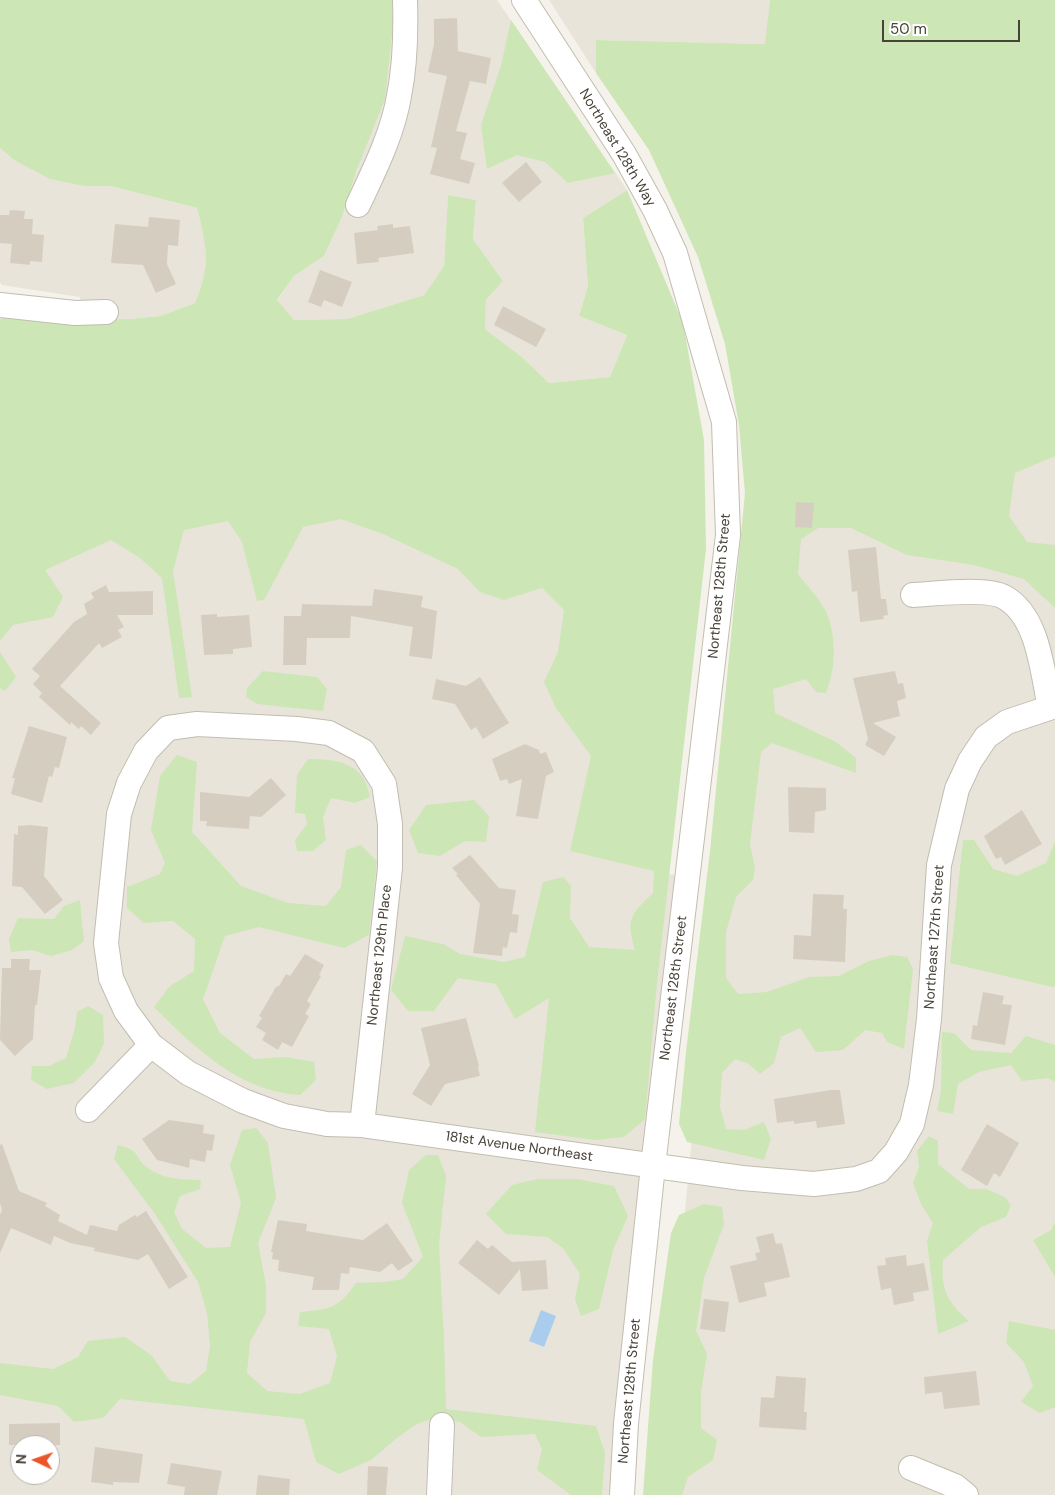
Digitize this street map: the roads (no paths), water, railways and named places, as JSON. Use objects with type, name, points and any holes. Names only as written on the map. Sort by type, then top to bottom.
[{"type":"street","points":[[358,205],[378,162],[399,97],[406,21],[405,0]]},
{"type":"street","name":"Northeast 128th Way","points":[[524,0],[636,173],[675,253],[724,422],[727,482]]},
{"type":"street","points":[[0,305],[75,312],[106,312]]},
{"type":"street","name":"Northeast 128th Street","points":[[622,1495],[626,1424],[653,1166],[727,545],[727,482]]},
{"type":"street","points":[[913,595],[979,592],[1003,596],[1020,611],[1034,638],[1052,707]]},
{"type":"street","name":"Northeast 127th Street","points":[[896,1152],[912,1124],[921,1085],[929,1019],[939,865],[958,789],[970,761],[986,737],[1007,722],[1052,707]]},
{"type":"street","name":"181st Avenue Northeast","points":[[384,784],[363,751],[329,733],[297,729],[197,724],[168,728],[146,751],[129,784],[119,814],[106,943],[111,978],[126,1011],[151,1045],[188,1073],[243,1101],[284,1116],[327,1124],[362,1125],[742,1178],[814,1184],[856,1179],[879,1171],[896,1152]]},
{"type":"street","name":"Northeast 129th Place","points":[[362,1125],[390,868],[390,824],[384,784]]},
{"type":"street","points":[[88,1110],[151,1045]]},
{"type":"street","points":[[439,1495],[442,1425]]},
{"type":"street","points":[[911,1468],[955,1486],[966,1495]]},
{"type":"water","points":[[541,1310],[556,1316],[544,1347],[529,1341]]}]
